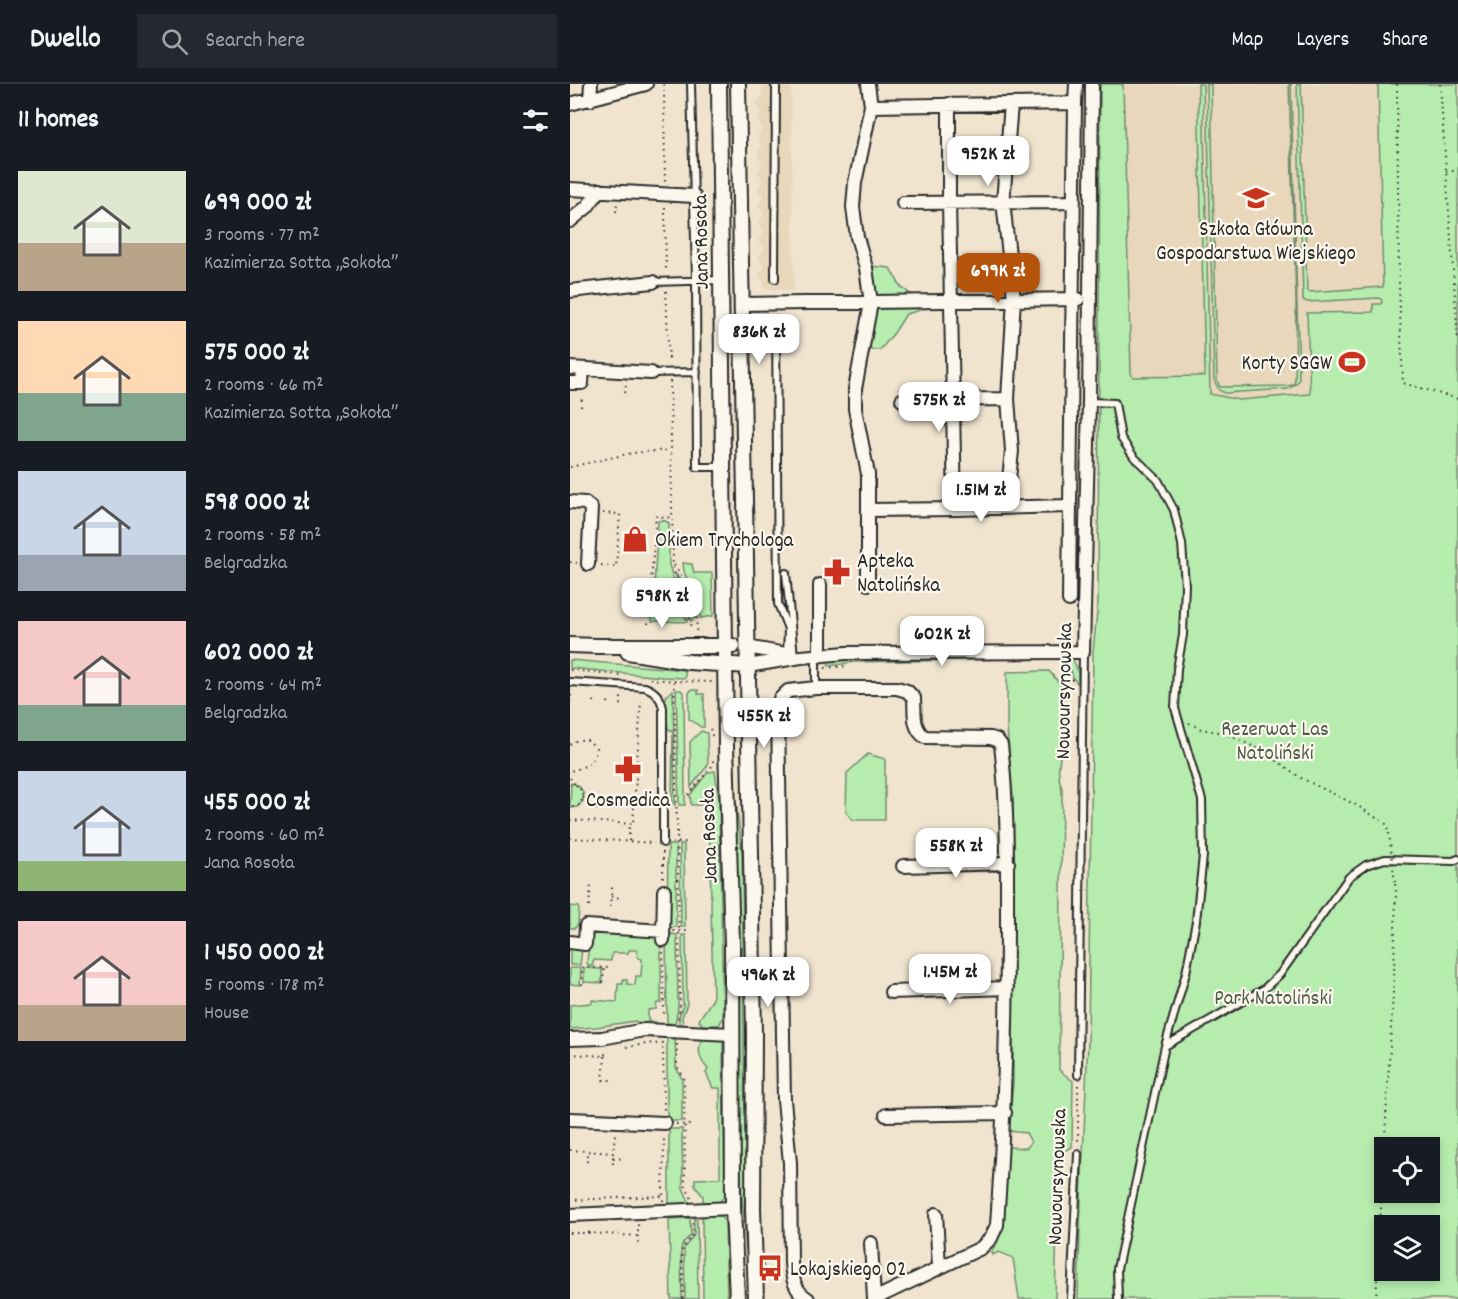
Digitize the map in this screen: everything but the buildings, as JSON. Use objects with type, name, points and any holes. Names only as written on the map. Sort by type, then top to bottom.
[{"type":"street","points":[[590,100],[591,84]]},
{"type":"street","points":[[570,104],[646,84]]},
{"type":"street","name":"Jana Rosoła","points":[[719,84],[733,1208],[737,1299]]},
{"type":"street","name":"Jana Rosoła","points":[[738,84],[754,1034],[753,1209],[756,1299]]},
{"type":"street","points":[[868,84],[871,106],[855,183],[853,207],[871,303],[855,389],[855,409],[868,474],[868,584]]},
{"type":"street","points":[[1069,600],[1076,84]]},
{"type":"street","name":"Nowoursynowska","points":[[1083,651],[1089,402],[1092,84]]},
{"type":"street","points":[[871,106],[1076,102]]},
{"type":"street","points":[[949,104],[955,509]]},
{"type":"street","points":[[1006,507],[1012,450],[1008,399],[1014,299],[1003,202],[1011,104]]},
{"type":"street","points":[[570,189],[694,196]]},
{"type":"street","points":[[570,221],[587,207],[600,190]]},
{"type":"street","points":[[903,203],[1073,202]]},
{"type":"street","points":[[570,291],[653,282]]},
{"type":"street","points":[[743,304],[1089,299]]},
{"type":"street","points":[[570,383],[582,383],[576,368],[651,373]]},
{"type":"street","points":[[902,400],[1008,399]]},
{"type":"street","points":[[570,502],[585,503],[590,506],[592,512],[588,564]]},
{"type":"street","points":[[869,510],[1070,506]]},
{"type":"street","points":[[818,657],[820,585]]},
{"type":"street","points":[[570,645],[747,647],[794,656],[818,657],[846,653],[1083,651]]},
{"type":"street","points":[[597,646],[726,666],[748,666],[794,656]]},
{"type":"street","points":[[808,1299],[798,1292],[793,1279],[791,1263],[790,1163],[784,1100],[778,711],[780,699],[788,691],[816,688],[897,688],[907,691],[914,698],[916,727],[925,737],[991,738],[998,740],[1001,745],[1008,863],[1008,988],[1005,1113],[997,1225],[991,1238],[981,1248],[874,1299],[871,1243]]},
{"type":"street","points":[[903,866],[1008,863]]},
{"type":"street","points":[[570,942],[585,944],[585,926],[663,935],[664,891]]},
{"type":"street","points":[[891,992],[1008,988]]},
{"type":"street","points":[[570,1039],[602,1038],[644,1030],[732,1034]]},
{"type":"street","points":[[886,1115],[1005,1113]]},
{"type":"street","points":[[570,1119],[665,1123]]},
{"type":"street","points":[[570,1215],[733,1208]]},
{"type":"street","points":[[936,1214],[939,1268]]},
{"type":"lane","points":[[691,84],[696,279],[697,467],[723,467]]},
{"type":"lane","points":[[774,84],[776,87],[775,279]]},
{"type":"lane","points":[[653,282],[721,280]]},
{"type":"lane","points":[[776,320],[777,604],[788,629],[794,656]]},
{"type":"lane","points":[[651,373],[697,372]]},
{"type":"lane","points":[[1089,402],[1115,403],[1121,438],[1134,457],[1158,480],[1174,510],[1182,544],[1185,585],[1183,635],[1175,685],[1175,708],[1202,800],[1203,856],[1196,921],[1186,974],[1165,1046],[1117,1269],[1118,1299]]},
{"type":"lane","points":[[786,573],[792,616],[794,656]]},
{"type":"lane","points":[[782,617],[792,616]]},
{"type":"lane","name":"Nowoursynowska","points":[[1078,1075],[1083,651]]},
{"type":"lane","points":[[816,688],[818,657]]},
{"type":"lane","points":[[570,682],[645,687],[656,693],[663,708],[663,843]]},
{"type":"lane","points":[[1165,1046],[1264,989],[1280,974],[1348,877],[1366,865],[1385,859],[1453,861],[1458,859]]},
{"type":"lane","name":"Nowoursynowska","points":[[1071,1299],[1078,1154]]},
{"type":"path","points":[[664,84],[673,569],[691,627]]},
{"type":"path","points":[[1397,84],[1398,287],[1403,383],[1458,399]]},
{"type":"path","points":[[1440,84],[1458,340]]},
{"type":"path","points":[[1446,171],[1458,171]]},
{"type":"path","points":[[570,467],[632,453],[672,450]]},
{"type":"path","points":[[570,562],[616,567],[620,514],[592,512]]},
{"type":"path","points":[[648,624],[656,516],[673,518]]},
{"type":"path","points":[[674,565],[698,600],[696,637]]},
{"type":"path","points":[[674,681],[680,1007],[677,1067],[684,1077],[685,1185],[692,1198],[693,1232],[682,1248],[683,1299]]},
{"type":"path","points":[[608,703],[609,699]]},
{"type":"path","points":[[629,841],[630,824],[633,824],[641,701]]},
{"type":"path","points":[[1190,723],[1201,729],[1224,733],[1263,751],[1301,778],[1358,806],[1386,824],[1389,833],[1396,891],[1394,975],[1376,1299]]},
{"type":"path","points":[[710,729],[712,743]]},
{"type":"path","points":[[570,745],[584,739],[596,748],[596,753],[590,762],[582,768],[570,771]]},
{"type":"path","points":[[688,795],[713,765],[712,754]]},
{"type":"path","points":[[570,778],[582,789],[590,807],[598,810]]},
{"type":"path","points":[[570,784],[575,784]]},
{"type":"path","points":[[570,808],[580,804],[584,797]]},
{"type":"path","points":[[629,799],[634,799]]},
{"type":"path","points":[[570,820],[630,824]]},
{"type":"path","points":[[570,838],[663,843],[687,842]]},
{"type":"path","points":[[663,843],[664,891]]},
{"type":"path","points":[[589,906],[591,885]]},
{"type":"path","points":[[610,907],[612,887]]},
{"type":"path","points":[[611,897],[623,898]]},
{"type":"path","points":[[663,935],[665,1123],[663,1211]]},
{"type":"path","points":[[582,985],[582,967],[611,968]]},
{"type":"path","points":[[603,983],[604,968]]},
{"type":"path","points":[[624,1047],[653,1043],[663,1046]]},
{"type":"path","points":[[605,1049],[603,1080],[612,1080]]},
{"type":"path","points":[[570,1054],[605,1056]]},
{"type":"path","name":"Nowoursynowska","points":[[1078,1075],[1078,1154]]},
{"type":"path","points":[[613,1164],[616,1121]]},
{"type":"path","points":[[665,1123],[691,1125]]},
{"type":"path","points":[[570,1150],[613,1153]]},
{"type":"path","points":[[587,1151],[587,1162]]},
{"type":"path","points":[[613,1158],[625,1159]]},
{"type":"path","points":[[570,1200],[663,1196]]},
{"type":"path","points":[[638,1212],[638,1243]]},
{"type":"path","points":[[588,1233],[589,1214]]},
{"type":"path","points":[[570,1233],[638,1236]]},
{"type":"path","points":[[594,1240],[595,1234]]},
{"type":"shaded area","points":[[762,84],[791,84],[794,290],[764,289],[764,282],[759,275],[764,266],[758,258],[764,248],[758,241],[764,231],[758,224],[764,214],[758,206],[763,197],[758,189],[763,180],[758,172],[762,163],[757,154],[762,146],[757,138],[762,128],[757,121],[762,113],[756,104],[762,96]]},
{"type":"shaded area","name":"Szkoła Główna Gospodarstwa Wiejskiego","points":[[1116,84],[1389,84],[1397,397],[1130,415]]},
{"type":"green space","name":"Park Natoliński","points":[[1100,84],[1123,84],[1131,373],[1133,377],[1205,376],[1198,84],[1203,84],[1210,394],[1239,400],[1310,394],[1307,313],[1373,312],[1373,304],[1382,302],[1378,298],[1307,302],[1303,300],[1297,84],[1301,84],[1307,290],[1309,292],[1383,287],[1378,84],[1458,84],[1458,1299],[1078,1299],[1088,1042],[1093,652],[1098,602]]},
{"type":"green space","points":[[1207,84],[1211,84],[1217,380],[1220,387],[1294,384],[1296,301],[1289,84],[1291,84],[1299,379],[1297,383],[1288,389],[1225,393],[1219,390],[1214,380]]},
{"type":"green space","points":[[870,266],[890,268],[901,287],[916,298],[918,311],[906,314],[880,350],[867,350],[874,316],[879,307]]},
{"type":"green space","points":[[663,520],[669,523],[669,565],[687,622],[652,621],[658,521]]},
{"type":"green space","points":[[683,563],[692,564],[694,573],[712,573],[713,616],[700,618],[699,600],[684,572]]},
{"type":"green space","points":[[675,573],[696,602],[695,618],[691,621]]},
{"type":"green space","points":[[1069,657],[1076,666],[1078,684],[1073,678],[1070,667],[1058,658],[855,662],[829,666],[828,661]]},
{"type":"green space","points":[[570,660],[685,670],[685,678],[570,668]]},
{"type":"green space","points":[[1049,671],[1064,689],[1063,748],[1059,768],[1062,789],[1059,1070],[1073,1081],[1072,1147],[1059,1154],[1055,1299],[1019,1299],[1013,1258],[999,1252],[992,1255],[1004,1217],[1008,1147],[1027,1148],[1031,1142],[1026,1133],[1009,1131],[1013,1082],[1014,854],[1013,797],[1007,728],[1007,672]]},
{"type":"green space","points":[[673,690],[675,805],[672,803],[673,731],[668,729],[665,697]]},
{"type":"green space","points":[[676,690],[684,693],[685,805],[679,805]]},
{"type":"green space","points":[[691,690],[698,690],[698,694],[704,694],[704,727],[689,719]]},
{"type":"green space","points":[[701,731],[707,733],[708,765],[691,787],[690,742]]},
{"type":"green space","points":[[868,754],[885,759],[885,820],[853,820],[846,812],[847,773]]},
{"type":"green space","points":[[715,771],[719,799],[723,1017],[719,1025],[703,1025],[699,1021],[700,1018],[713,999],[709,805],[691,805],[690,795],[708,772]]},
{"type":"green space","points":[[571,783],[580,787],[583,792],[583,801],[577,807],[570,808]]},
{"type":"green space","points":[[736,800],[742,852],[746,1250],[741,1181]]},
{"type":"green space","points":[[680,844],[684,844],[685,927],[681,927]]},
{"type":"green space","points":[[668,845],[676,845],[676,927],[667,928]]},
{"type":"green space","points":[[570,906],[579,907],[578,924],[575,928],[570,928]]},
{"type":"green space","points":[[590,931],[661,933],[661,1003],[657,1003],[656,1009],[648,1010],[648,1021],[656,1022],[656,1024],[640,1024],[635,1021],[570,1029],[570,1005],[592,1003],[592,1000],[617,1002],[618,984],[623,984],[623,980],[627,980],[627,984],[635,985],[636,976],[641,976],[642,959],[638,958],[637,950],[629,950],[628,953],[612,953],[611,961],[594,960],[592,966],[588,965]]},
{"type":"green space","points":[[666,933],[677,935],[678,1008],[675,1024],[667,1023]]},
{"type":"green space","points":[[682,935],[686,935],[687,1004],[682,1017],[683,1024],[679,1025],[679,1016],[683,1006]]},
{"type":"green space","points":[[570,946],[582,949],[580,965],[570,965]]},
{"type":"green space","points":[[570,968],[581,968],[580,985],[570,984]]},
{"type":"green space","points":[[584,968],[602,969],[602,983],[584,982]]},
{"type":"green space","points":[[669,1035],[675,1035],[676,1067],[682,1079],[682,1121],[667,1121],[667,1040]]},
{"type":"green space","points":[[704,1038],[718,1038],[723,1042],[725,1196],[719,1202],[703,1202],[703,1196],[695,1186],[695,1179],[720,1178],[720,1088],[713,1088],[706,1073],[708,1069],[701,1058],[699,1049]]},
{"type":"green space","points":[[669,1129],[682,1129],[683,1188],[690,1204],[669,1204]]},
{"type":"green space","points":[[720,1215],[725,1222],[727,1299],[703,1299],[702,1220],[703,1216]]},
{"type":"green space","points":[[690,1218],[691,1235],[683,1243],[681,1249],[682,1299],[671,1299],[669,1219]]},
{"type":"green space","points":[[694,1218],[697,1220],[698,1299],[685,1299],[684,1248],[694,1235]]},
{"type":"place","name":"Szkoła Główna Gospodarstwa Wiejskiego","points":[[1256,198]]},
{"type":"place","name":"Korty SGGW","points":[[1352,362]]},
{"type":"place","name":"Okiem Trychologa","points":[[635,539]]},
{"type":"place","name":"Apteka Natolińska","points":[[837,572]]},
{"type":"place","name":"Cosmedica","points":[[628,769]]},
{"type":"place","name":"Lokajskiego 02","points":[[770,1268]]},
{"type":"park label","name":"Rezerwat Las Natoliński","points":[[1275,740]]}]
